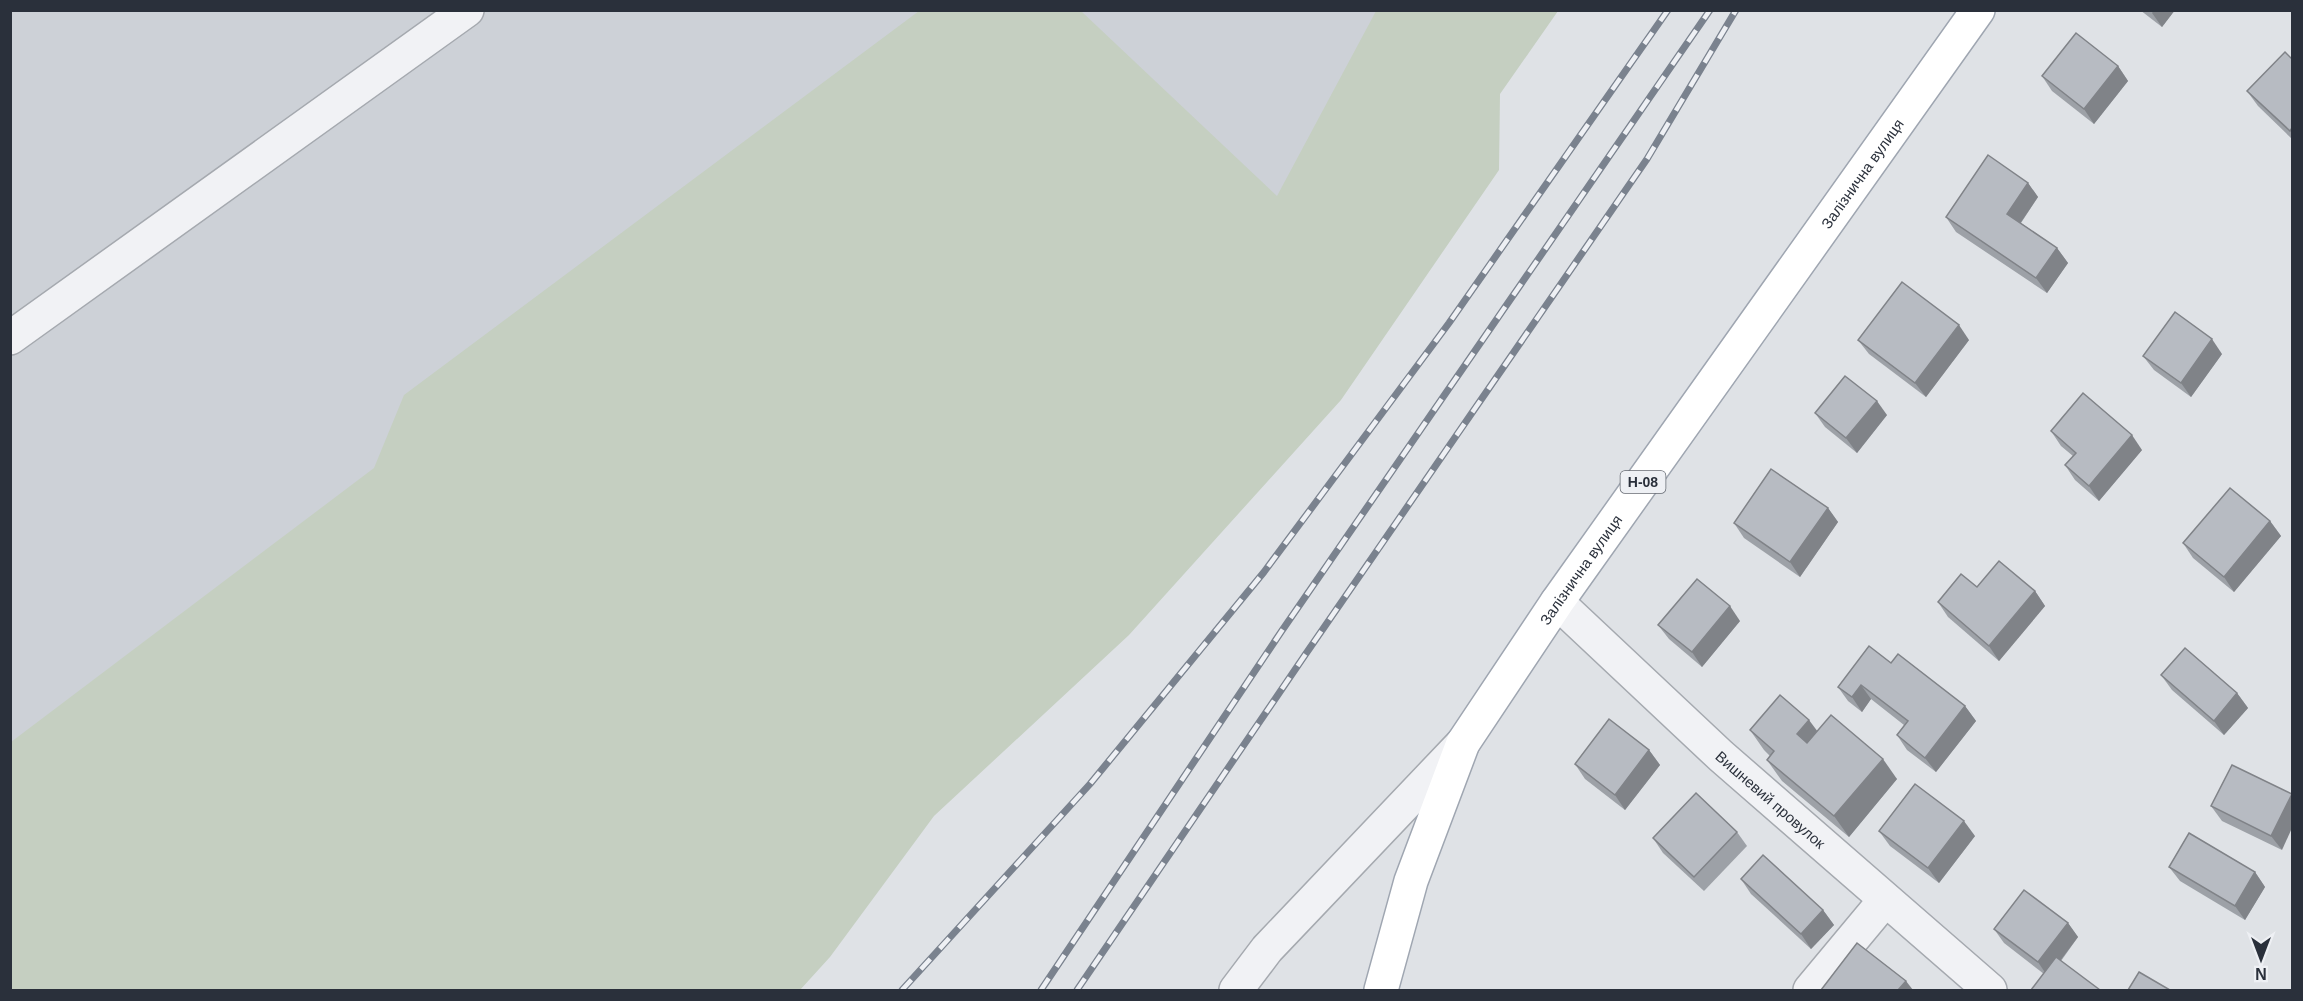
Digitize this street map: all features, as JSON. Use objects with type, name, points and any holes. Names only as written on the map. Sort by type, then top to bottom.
[{"type":"main road","name":"Залізнична вулиця","points":[[1381,990],[1411,881],[1463,743],[1557,602],[1978,10]]},
{"type":"street","points":[[10,338],[467,10]]},
{"type":"street","name":"Вишневий провулок","points":[[1557,602],[1721,756],[1990,990]]},
{"type":"street","points":[[1236,990],[1267,949],[1463,743]]},
{"type":"street","points":[[1810,990],[1885,900]]},
{"type":"shaded area","points":[[10,11],[1558,11],[602,990],[11,990]]},
{"type":"green space","points":[[919,11],[1081,11],[1277,196],[1376,11],[1558,11],[1500,94],[1499,170],[1341,400],[1129,635],[934,816],[830,957],[800,990],[11,990],[11,742],[374,468],[404,395]]},
{"type":"building","points":[[2076,33],[2118,66],[2084,109],[2042,76]]},
{"type":"building","points":[[2285,52],[2292,59],[2292,128],[2290,131],[2247,91]]},
{"type":"building","points":[[1988,155],[2028,183],[2007,214],[2057,248],[2036,278],[1946,217]]},
{"type":"building","points":[[1902,282],[1959,325],[1915,383],[1858,340]]},
{"type":"building","points":[[2175,312],[2212,339],[2181,383],[2143,356]]},
{"type":"building","points":[[1845,376],[1877,401],[1846,438],[1815,413]]},
{"type":"building","points":[[2083,393],[2132,435],[2089,486],[2065,465],[2076,453],[2051,431]]},
{"type":"building","points":[[1771,469],[1828,508],[1790,562],[1734,523]]},
{"type":"building","points":[[2230,488],[2270,521],[2224,577],[2183,543]]},
{"type":"building","points":[[1999,561],[2035,591],[1989,646],[1938,602],[1961,574],[1977,587]]},
{"type":"building","points":[[1697,579],[1730,606],[1692,652],[1658,625]]},
{"type":"building","points":[[1869,646],[1891,663],[1898,654],[1965,706],[1925,758],[1897,735],[1908,721],[1861,685],[1852,697],[1838,687]]},
{"type":"building","points":[[2185,648],[2237,693],[2214,721],[2161,675]]},
{"type":"building","points":[[1780,695],[1809,720],[1797,734],[1807,743],[1831,715],[1883,759],[1834,816],[1767,760],[1774,751],[1750,730]]},
{"type":"building","points":[[1609,719],[1649,750],[1615,795],[1575,764]]},
{"type":"building","points":[[2232,765],[2292,794],[2271,836],[2211,806]]},
{"type":"building","points":[[1915,784],[1964,821],[1928,868],[1879,831]]},
{"type":"building","points":[[1696,793],[1737,832],[1694,877],[1653,838]]},
{"type":"building","points":[[2189,833],[2255,872],[2235,906],[2169,867]]},
{"type":"building","points":[[1763,855],[1823,910],[1801,934],[1741,879]]},
{"type":"building","points":[[2024,890],[2068,923],[2038,962],[1994,929]]},
{"type":"building","points":[[1857,943],[1906,981],[1898,990],[1821,990]]},
{"type":"building","points":[[2056,957],[2100,990],[2031,990]]},
{"type":"building","points":[[2139,972],[2170,990],[2128,990]]},
{"type":"railway","points":[[902,990],[1090,784],[1264,572],[1449,323],[1668,10]]},
{"type":"railway","points":[[1041,990],[1281,632],[1710,10]]},
{"type":"railway","points":[[1077,990],[1647,159],[1736,10]]}]
